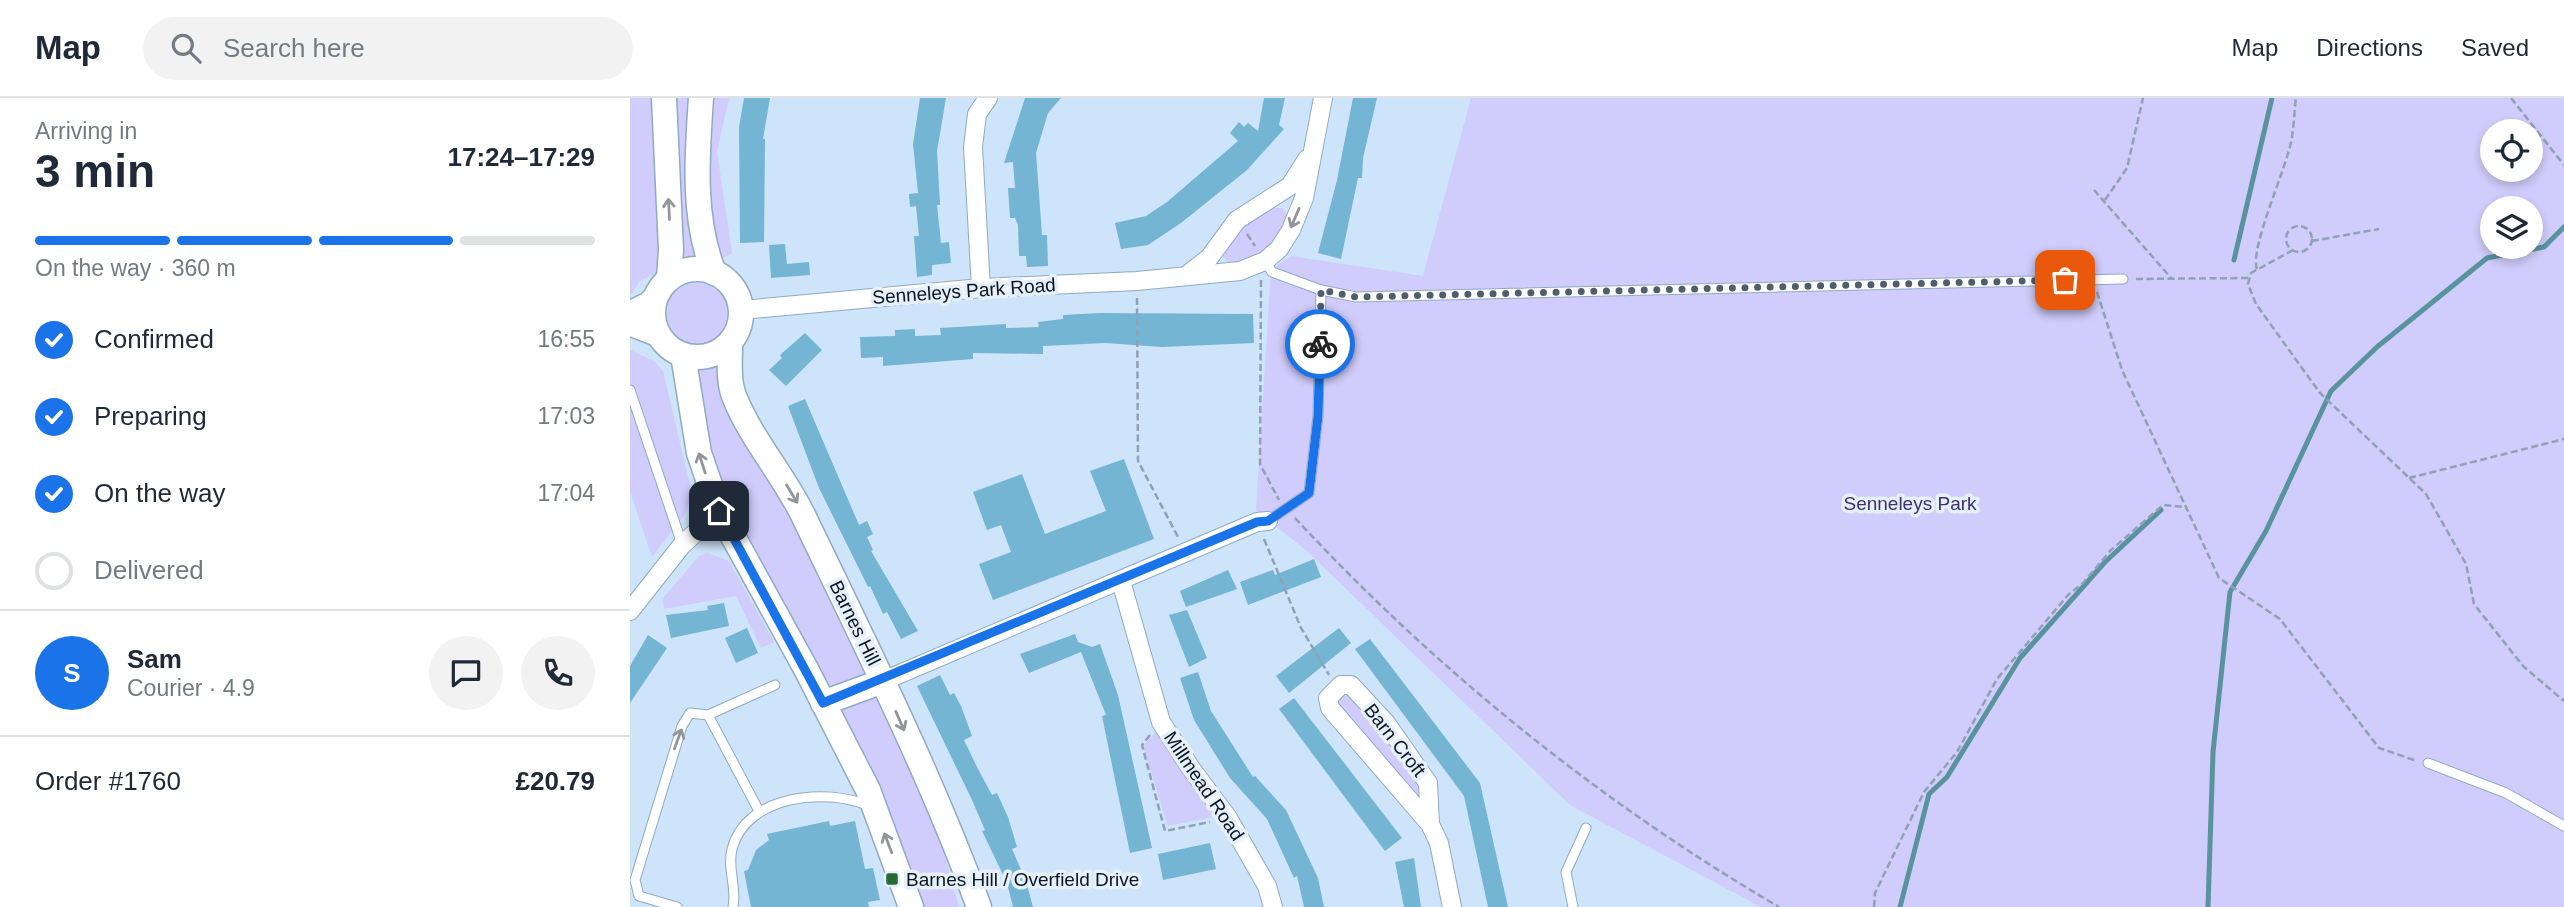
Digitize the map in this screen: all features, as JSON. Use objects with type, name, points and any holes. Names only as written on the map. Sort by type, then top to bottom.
[{"type":"main road","points":[[663,286],[684,270],[714,272],[730,282],[738,294],[742,310],[736,336],[730,344],[716,353],[683,355],[656,335],[663,286],[671,250],[664,98]]},
{"type":"main road","points":[[701,98],[697,182],[701,225],[714,272]]},
{"type":"main road","name":"Barnes Hill","points":[[730,344],[729,373],[734,395],[795,499],[883,681],[961,857],[979,907]]},
{"type":"main road","points":[[683,355],[699,453],[719,511],[868,790],[911,907]]},
{"type":"main road","points":[[823,703],[883,681]]},
{"type":"main road","points":[[961,857],[954,872],[966,907]]},
{"type":"street","points":[[981,288],[973,147],[977,114],[988,98]]},
{"type":"street","points":[[1265,261],[1279,249],[1304,198],[1323,98]]},
{"type":"street","points":[[1187,275],[1209,258],[1237,220],[1290,186],[1311,153]]},
{"type":"street","name":"Senneleys Park Road","points":[[742,310],[981,288],[1137,281],[1240,271],[1265,261]]},
{"type":"street","points":[[630,312],[648,303],[663,286]]},
{"type":"street","points":[[630,325],[656,335]]},
{"type":"street","points":[[630,611],[682,545],[719,511]]},
{"type":"street","points":[[883,681],[1263,522]]},
{"type":"street","name":"Millmead Road","points":[[1121,581],[1161,722],[1228,818],[1267,886],[1273,907]]},
{"type":"street","name":"Barn Croft","points":[[1430,824],[1428,783],[1385,723],[1351,685],[1341,685],[1328,698],[1330,708],[1430,824],[1438,843],[1452,907]]},
{"type":"lane","points":[[1265,261],[1272,272],[1321,290],[1356,297],[2123,279]]},
{"type":"lane","points":[[1263,522],[1309,493],[1318,416],[1321,290]]},
{"type":"lane","points":[[630,390],[682,545]]},
{"type":"lane","points":[[677,907],[639,896],[635,880],[682,726],[690,713],[708,715],[775,685]]},
{"type":"lane","points":[[708,715],[759,811]]},
{"type":"lane","points":[[2428,763],[2506,793],[2564,826]]},
{"type":"lane","points":[[733,907],[735,895],[730,869],[738,830],[759,811],[792,800],[826,796],[850,798],[874,808]]},
{"type":"lane","points":[[1573,907],[1566,872],[1586,828]]},
{"type":"path","points":[[2105,200],[2127,168],[2143,98]]},
{"type":"path","points":[[2257,269],[2253,261],[2257,243],[2267,220],[2292,139],[2296,98]]},
{"type":"path","points":[[2511,98],[2564,165]]},
{"type":"path","points":[[2094,190],[2172,279]]},
{"type":"path","points":[[1237,220],[1265,261],[1261,281],[1260,464],[1286,509],[1339,565],[1528,737],[1699,860],[1779,907]]},
{"type":"path","points":[[2293,250],[2286,240],[2292,228],[2305,228],[2312,241]]},
{"type":"path","points":[[2123,279],[2248,278],[2257,269],[2293,250],[2305,250],[2312,241],[2379,229]]},
{"type":"path","points":[[2248,278],[2249,292],[2256,304],[2320,393],[2426,494],[2466,564],[2474,604],[2523,666],[2564,701]]},
{"type":"path","points":[[2092,279],[2122,370],[2219,578],[2280,619],[2379,748],[2401,758],[2428,763]]},
{"type":"path","points":[[1137,281],[1138,461],[1186,552]]},
{"type":"path","points":[[2409,478],[2564,439]]},
{"type":"path","points":[[1874,907],[1875,893],[1924,792],[1956,752],[1997,679],[2068,595],[2111,550],[2164,505],[2186,507]]},
{"type":"path","points":[[1263,522],[1301,628],[1329,675],[1332,692]]},
{"type":"path","points":[[1161,722],[1142,745],[1165,831],[1228,818]]},
{"type":"green space","points":[[630,98],[654,98],[660,248],[656,273],[640,281],[630,296]]},
{"type":"green space","points":[[669,98],[689,98],[687,191],[697,263],[678,266]]},
{"type":"green space","points":[[706,98],[729,98],[717,152],[732,253],[724,258],[717,257],[707,212]]},
{"type":"green space","name":"Senneleys Park","points":[[1471,98],[2564,98],[2564,907],[1761,907],[1570,805],[1308,552],[1256,510],[1271,270],[1291,256],[1423,276]]},
{"type":"green space","points":[[1269,208],[1282,208],[1287,214],[1285,228],[1274,248],[1264,258],[1255,262],[1229,264],[1223,256],[1223,246],[1248,221]]},
{"type":"green space","points":[[697,283],[720,292],[729,315],[720,338],[697,347],[674,338],[665,315],[674,292]]},
{"type":"green space","points":[[630,350],[654,361],[663,371],[692,494],[684,516],[652,557],[630,491]]},
{"type":"green space","points":[[718,365],[799,527],[950,851],[947,864],[959,907],[921,907],[721,497],[692,369]]},
{"type":"green space","points":[[707,553],[729,561],[774,642],[761,648],[736,596],[664,609],[663,598],[699,556]]},
{"type":"green space","points":[[1342,686],[1352,688],[1424,784],[1426,817],[1332,705]]},
{"type":"green space","points":[[1159,729],[1219,816],[1168,826],[1143,746]]},
{"type":"building","points":[[744,98],[770,98],[763,139],[764,242],[740,243],[739,127]]},
{"type":"building","points":[[920,98],[946,98],[937,151],[940,205],[937,205],[941,243],[949,242],[951,263],[932,265],[932,275],[917,277],[914,236],[919,236],[916,206],[910,207],[909,194],[918,193],[913,144]]},
{"type":"building","points":[[1025,98],[1061,98],[1048,113],[1036,153],[1042,235],[1047,235],[1048,266],[1027,267],[1026,256],[1019,256],[1018,225],[1015,218],[1010,218],[1008,188],[1015,188],[1013,162],[1004,163]]},
{"type":"building","points":[[1264,98],[1285,98],[1279,125],[1284,129],[1247,170],[1181,223],[1148,245],[1121,249],[1115,223],[1146,216],[1167,202],[1238,141],[1230,133],[1239,122],[1244,127],[1248,123],[1258,131]]},
{"type":"building","points":[[1353,98],[1377,98],[1363,158],[1362,178],[1358,178],[1341,259],[1318,253],[1337,180]]},
{"type":"building","points":[[785,244],[787,264],[809,262],[810,275],[771,278],[769,245]]},
{"type":"building","points":[[1253,314],[1254,343],[1162,347],[1105,343],[1043,346],[1043,354],[973,353],[973,359],[883,366],[883,357],[861,358],[860,337],[895,336],[895,330],[915,329],[915,336],[941,335],[940,328],[1006,324],[1006,328],[1039,327],[1038,322],[1063,319],[1063,315]]},
{"type":"building","points":[[805,333],[822,350],[786,386],[769,370],[782,358],[780,355]]},
{"type":"building","points":[[805,399],[859,525],[867,521],[873,534],[867,537],[873,550],[871,551],[918,631],[901,639],[887,612],[883,614],[870,586],[868,587],[819,488],[788,406]]},
{"type":"building","points":[[1124,459],[1154,539],[993,600],[979,564],[1011,552],[1001,525],[987,530],[973,492],[1022,474],[1045,534],[1106,511],[1090,471]]},
{"type":"building","points":[[1314,559],[1321,577],[1248,605],[1240,582],[1273,570],[1275,575]]},
{"type":"building","points":[[1228,570],[1237,589],[1186,607],[1180,591]]},
{"type":"building","points":[[724,603],[729,626],[671,638],[666,615],[708,610],[707,606]]},
{"type":"building","points":[[1187,610],[1207,658],[1189,667],[1169,615]]},
{"type":"building","points":[[747,628],[758,653],[736,663],[725,638]]},
{"type":"building","points":[[1339,628],[1351,643],[1289,693],[1276,676]]},
{"type":"building","points":[[1075,634],[1078,642],[1092,647],[1100,644],[1118,695],[1152,848],[1130,853],[1102,716],[1106,715],[1081,652],[1029,673],[1020,654]]},
{"type":"building","points":[[648,635],[667,648],[630,703],[630,666]]},
{"type":"building","points":[[1370,639],[1480,783],[1508,907],[1488,907],[1464,796],[1355,649]]},
{"type":"building","points":[[1198,672],[1211,711],[1253,777],[1255,776],[1286,810],[1318,878],[1324,907],[1304,907],[1297,876],[1294,878],[1267,819],[1230,778],[1194,720],[1180,678]]},
{"type":"building","points":[[940,675],[950,695],[954,693],[961,706],[972,736],[964,740],[992,795],[997,793],[1008,817],[1017,847],[1012,849],[1026,881],[1033,907],[1013,907],[1007,883],[982,831],[985,830],[972,800],[917,686]]},
{"type":"building","points":[[1294,698],[1402,838],[1385,851],[1279,709]]},
{"type":"building","points":[[829,821],[830,826],[855,821],[865,869],[873,868],[880,900],[868,902],[869,907],[751,907],[744,871],[748,870],[756,850],[769,840],[767,834]]},
{"type":"building","points":[[1210,843],[1216,869],[1163,880],[1158,854]]},
{"type":"building","points":[[1414,858],[1421,907],[1404,907],[1395,862]]},
{"type":"waterway","points":[[2234,260],[2272,98]]},
{"type":"waterway","points":[[2208,907],[2213,752],[2230,592],[2266,531],[2331,391],[2377,347],[2487,258],[2544,247],[2564,227]]},
{"type":"waterway","points":[[1900,907],[1929,794],[1947,777],[2020,658],[2105,562],[2161,510]]},
{"type":"way so far","points":[[1320,344],[1321,290],[1356,297],[2065,280]]},
{"type":"place","name":"Barnes Hill / Overfield Drive","points":[[892,879]]},
{"type":"route","points":[[719,511],[823,703],[883,681],[1257,522],[1268,521],[1309,493],[1318,416],[1320,344]]}]
